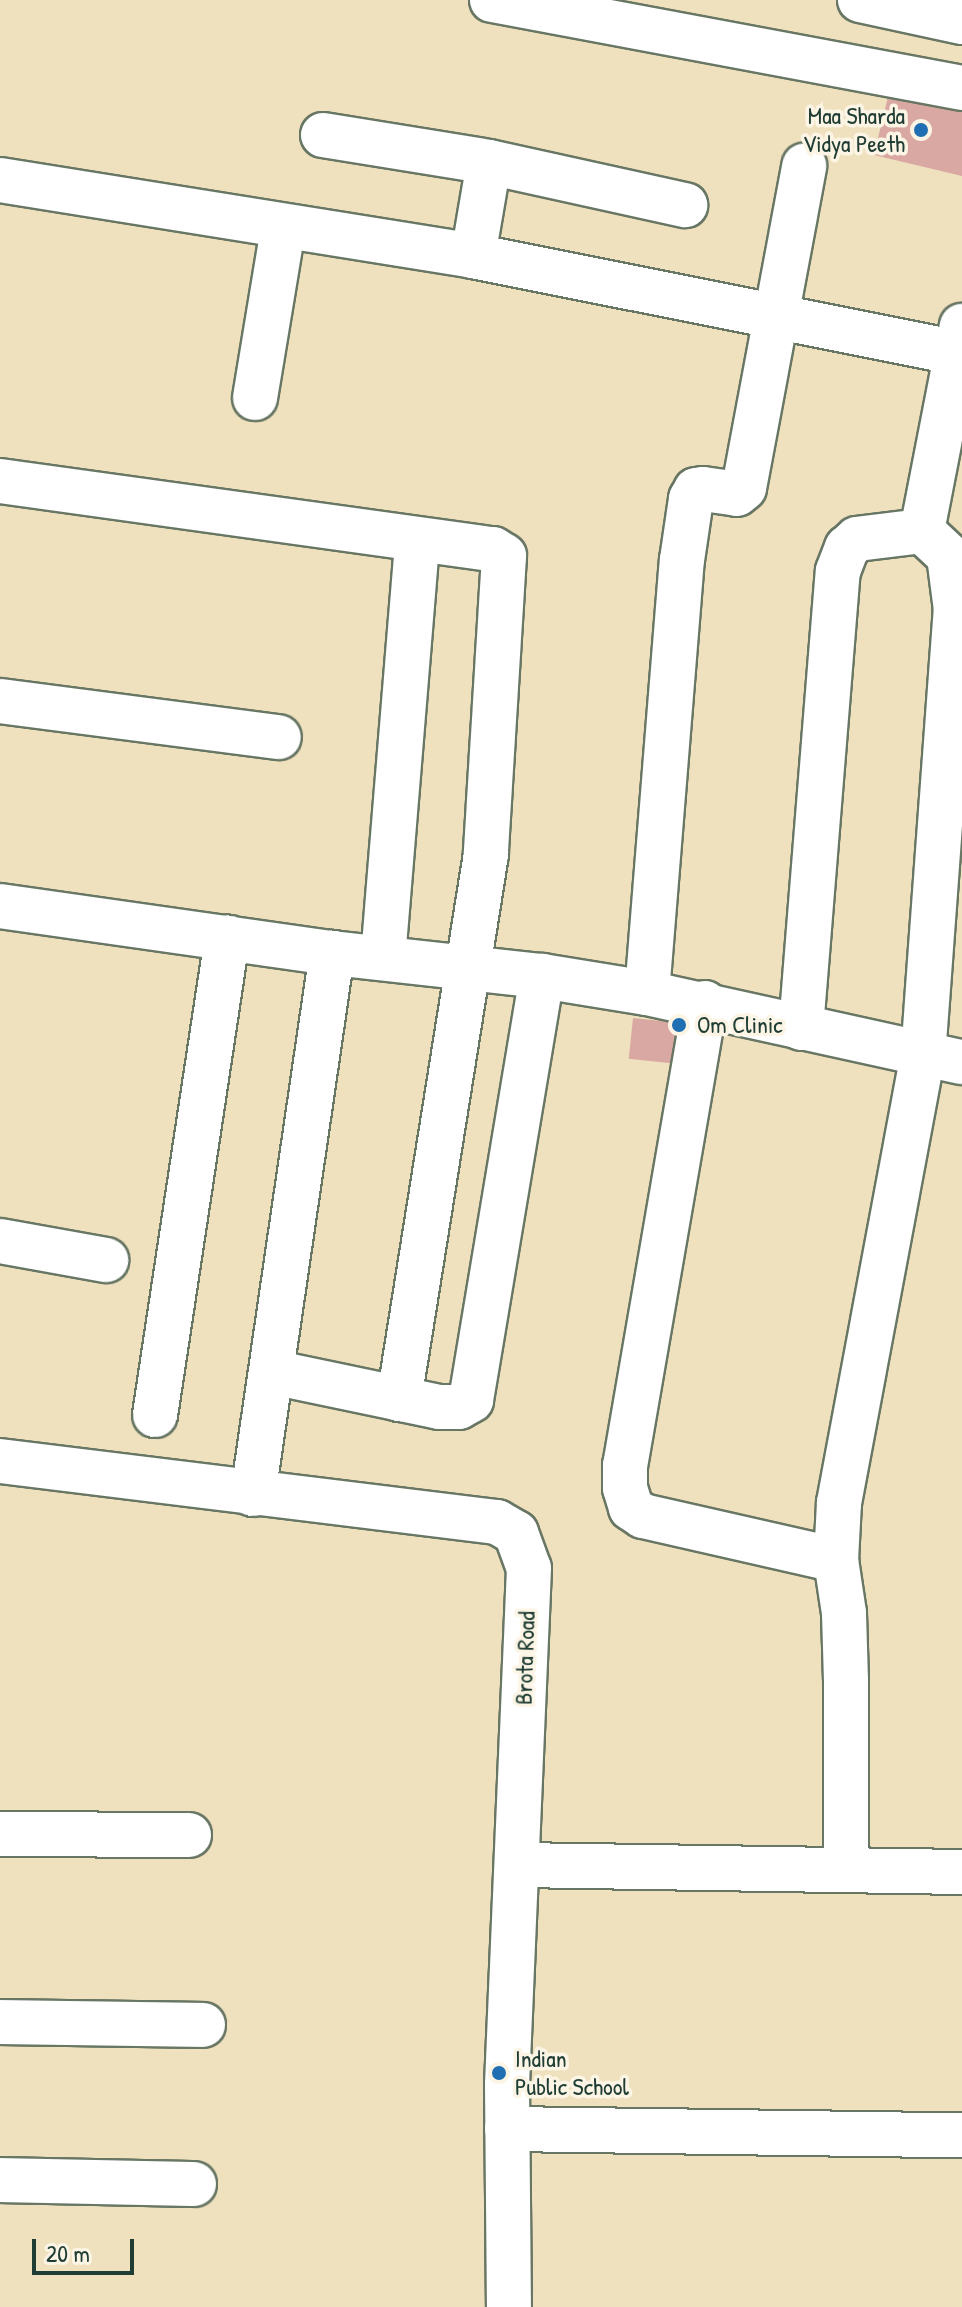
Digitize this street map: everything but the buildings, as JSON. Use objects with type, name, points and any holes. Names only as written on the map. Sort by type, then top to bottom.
[{"type":"street","points":[[492,0],[962,88]]},
{"type":"street","points":[[860,0],[962,22]]},
{"type":"street","points":[[323,135],[489,162],[685,205]]},
{"type":"street","points":[[473,256],[489,162]]},
{"type":"street","points":[[647,993],[682,560],[691,499],[696,490],[737,494],[744,488],[804,166]]},
{"type":"street","points":[[0,180],[283,228],[473,256],[774,317],[960,344],[922,531]]},
{"type":"street","points":[[255,398],[283,228]]},
{"type":"street","points":[[0,481],[493,549],[501,552],[506,561],[486,854],[399,1399]]},
{"type":"street","points":[[801,1028],[838,571],[847,548],[857,539],[922,531],[949,556],[956,610],[942,1059],[849,1437],[839,1503],[836,1560],[844,1613],[846,1667],[846,1870]]},
{"type":"street","points":[[383,958],[417,540]]},
{"type":"street","points":[[0,701],[279,737]]},
{"type":"street","points":[[0,906],[332,953],[542,976],[647,993],[705,1003],[942,1059]]},
{"type":"street","points":[[155,1415],[227,937]]},
{"type":"street","points":[[253,1494],[332,953]]},
{"type":"street","points":[[272,1372],[439,1407],[459,1407],[471,1400],[542,976]]},
{"type":"street","points":[[705,1003],[625,1465],[625,1488],[631,1508],[643,1516],[836,1560]]},
{"type":"street","points":[[0,1241],[106,1260]]},
{"type":"street","name":"Brota Road","points":[[0,1461],[497,1522],[516,1533],[529,1568],[507,2129],[509,2307]]},
{"type":"street","points":[[0,1834],[189,1835]]},
{"type":"street","points":[[518,1865],[962,1872]]},
{"type":"street","points":[[0,2022],[203,2025]]},
{"type":"street","points":[[507,2129],[962,2135]]},
{"type":"street","points":[[0,2180],[194,2184]]},
{"type":"place","name":"Maa Sharda Vidya Peeth","points":[[921,130]]},
{"type":"place","name":"Om Clinic","points":[[679,1025]]},
{"type":"place","name":"Indian Public School","points":[[499,2073]]}]
